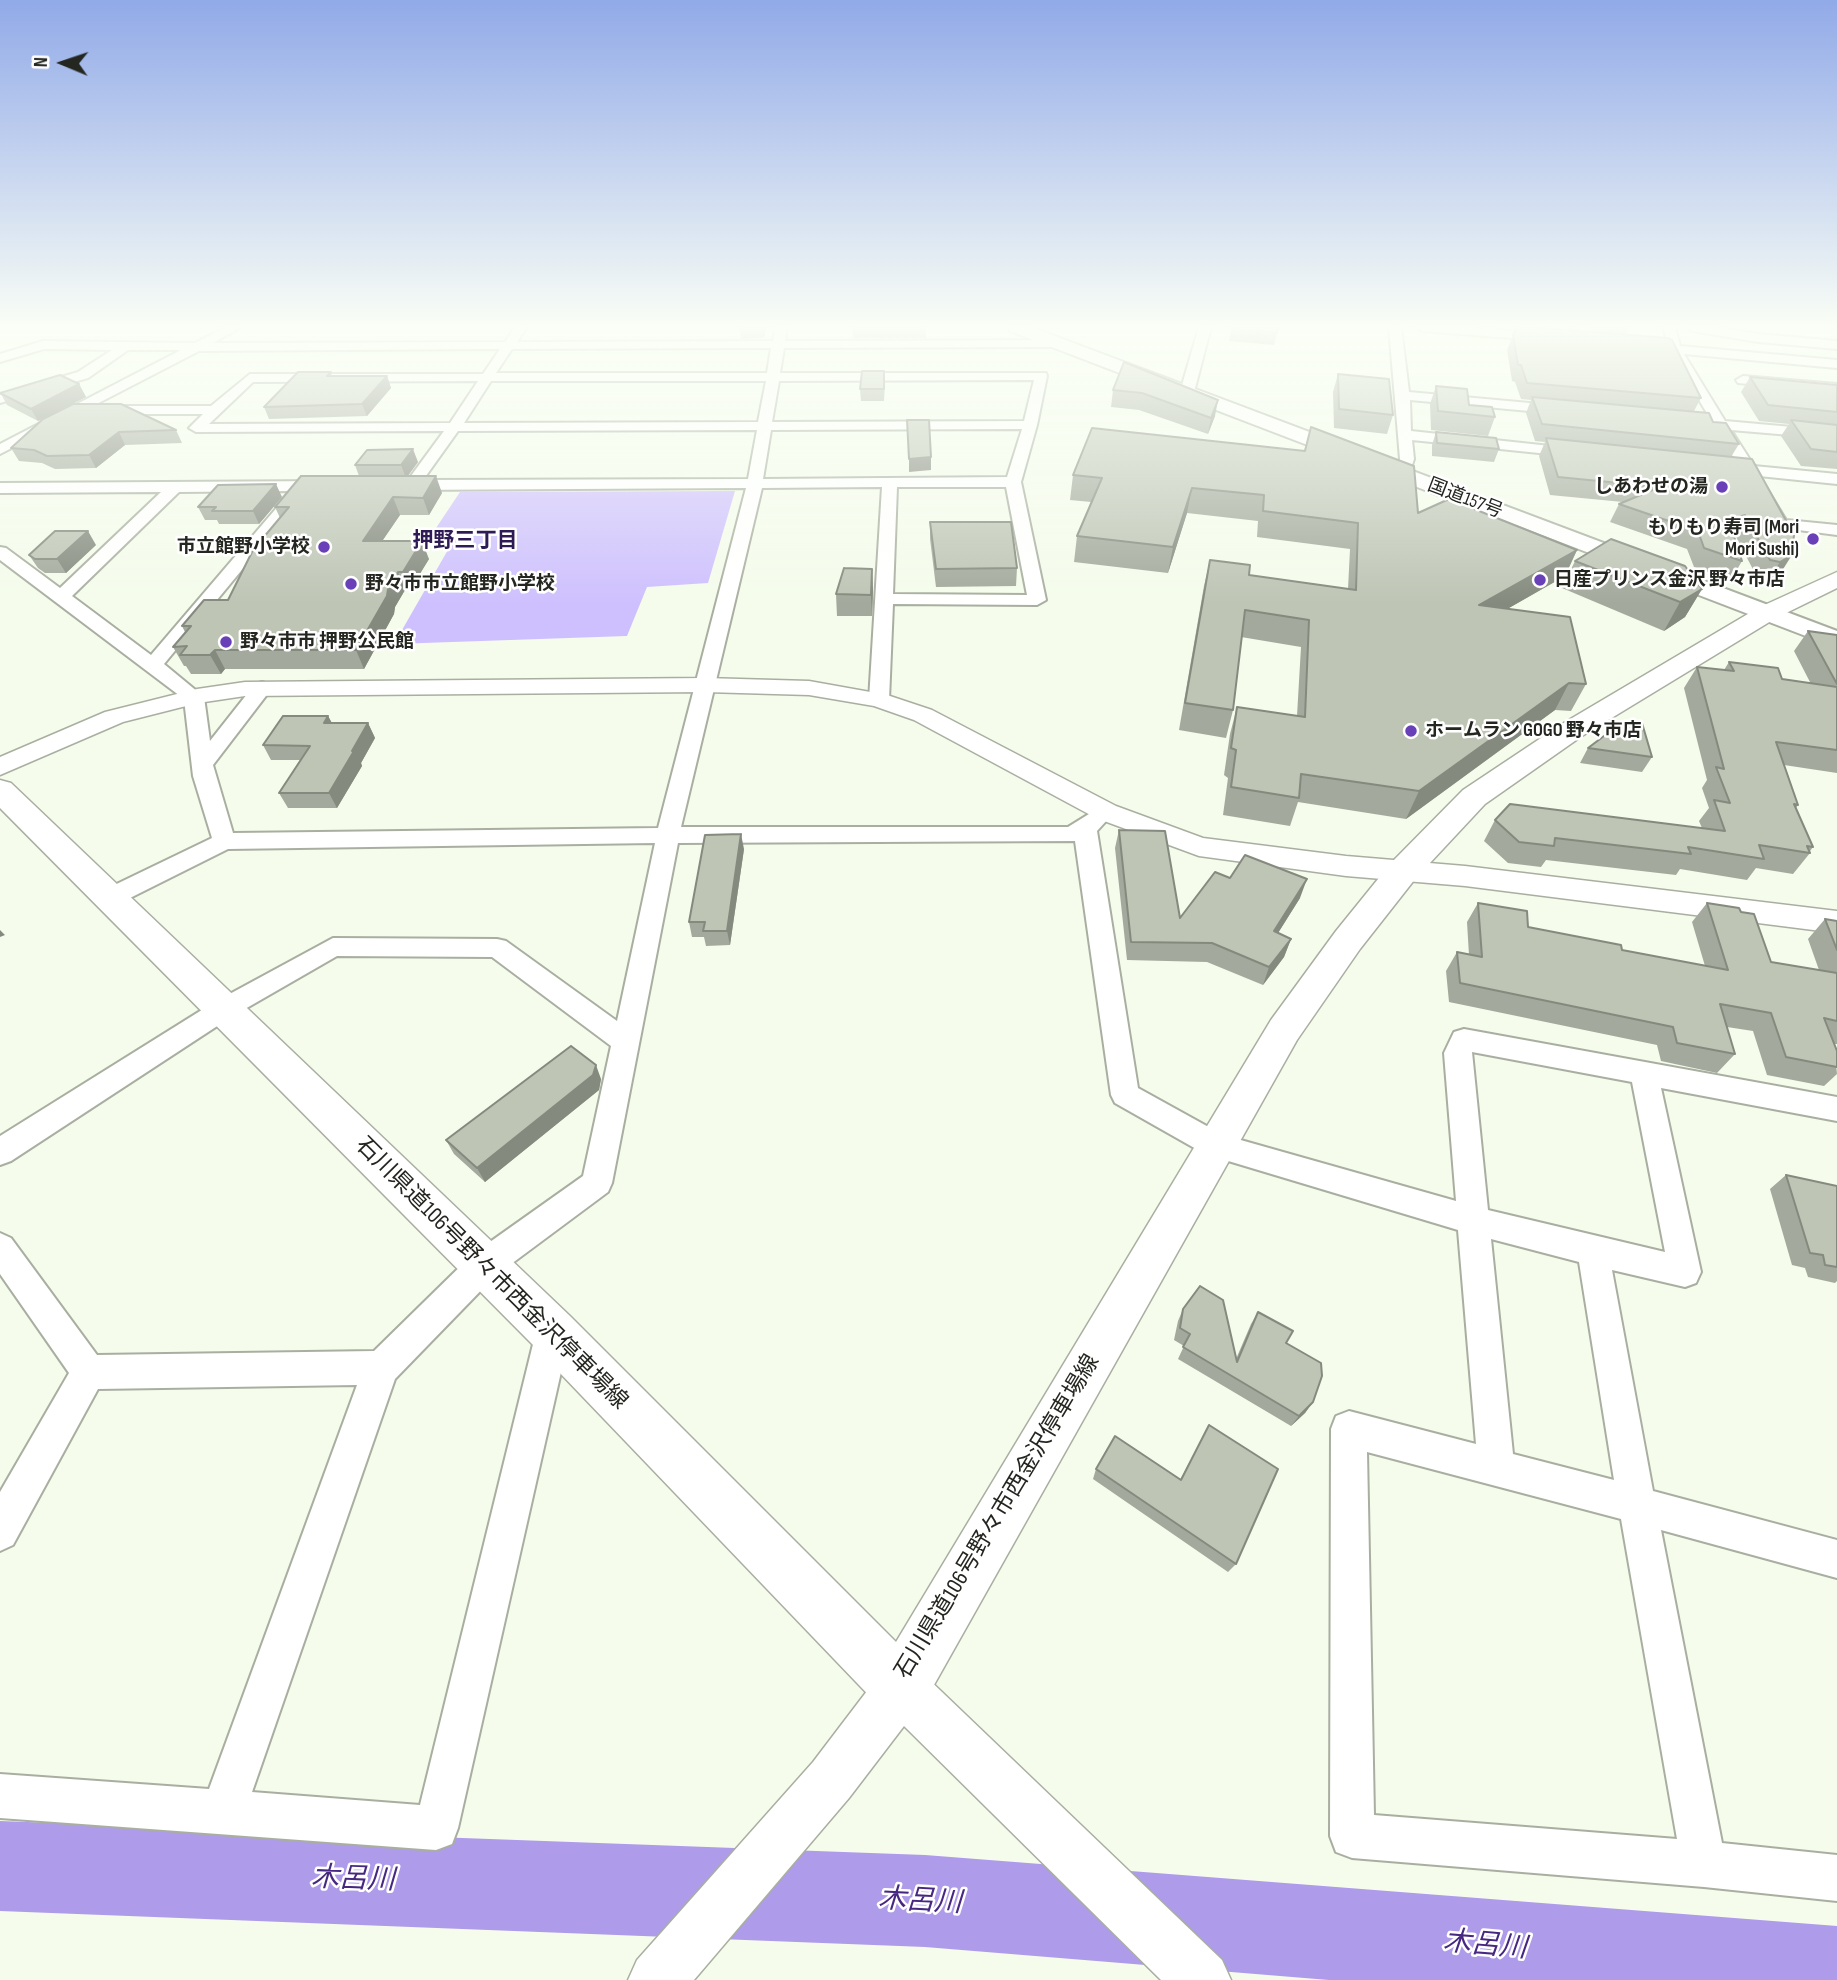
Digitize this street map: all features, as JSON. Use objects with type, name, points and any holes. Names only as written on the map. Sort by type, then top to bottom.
[{"type":"highway","name":"国道157号","points":[[1259,419],[1837,640]]},
{"type":"main road","name":"石川県道106号野々市西金沢停車場線","points":[[0,790],[553,1332],[901,1688],[1284,1030],[1348,940],[1403,871],[1474,797],[1573,730],[1767,613],[1837,579]]},
{"type":"street","points":[[0,450],[58,419]]},
{"type":"street","points":[[205,419],[196,428],[1030,425]]},
{"type":"street","points":[[412,485],[459,419]]},
{"type":"street","points":[[223,1812],[381,1368],[484,1265],[597,1183],[668,835],[755,484],[765,419]]},
{"type":"street","points":[[885,599],[1037,600],[1013,482],[1031,419]]},
{"type":"street","points":[[1401,474],[1407,459],[1404,419]]},
{"type":"street","points":[[1719,419],[1781,524],[1837,530]]},
{"type":"street","points":[[1680,421],[1837,435]]},
{"type":"street","points":[[1404,435],[1597,455]]},
{"type":"street","points":[[1708,466],[1837,479]]},
{"type":"street","points":[[384,485],[1013,482]]},
{"type":"street","points":[[879,700],[890,483]]},
{"type":"street","points":[[0,488],[344,485]]},
{"type":"street","points":[[61,597],[175,486]]},
{"type":"street","points":[[153,665],[303,486]]},
{"type":"street","points":[[0,504],[21,488]]},
{"type":"street","points":[[0,552],[194,697],[202,765],[225,841]]},
{"type":"street","points":[[0,767],[114,718],[194,697],[262,688],[705,685],[809,688],[879,700],[923,715],[1106,811],[1199,847],[1837,922]]},
{"type":"street","points":[[202,765],[262,688]]},
{"type":"street","points":[[109,898],[225,841],[668,835],[1071,835],[1085,829],[1106,811]]},
{"type":"street","points":[[1085,829],[1125,1095],[1215,1145],[1473,1220],[1685,1272],[1644,1072]]},
{"type":"street","points":[[0,1152],[222,1010],[333,947],[497,948],[627,1043]]},
{"type":"street","points":[[1496,1468],[1458,1053],[1464,1040],[1837,1109]]},
{"type":"street","points":[[0,1248],[89,1371]]},
{"type":"street","points":[[1593,1251],[1704,1864]]},
{"type":"street","points":[[0,1796],[436,1828],[553,1332]]},
{"type":"street","points":[[89,1371],[381,1368]]},
{"type":"street","points":[[0,1532],[89,1371]]},
{"type":"street","points":[[1837,1559],[1349,1429],[1352,1836],[1704,1864],[1837,1878]]},
{"type":"street","points":[[657,1980],[831,1780],[901,1688],[1202,1980]]},
{"type":"shaded area","points":[[735,491],[708,583],[647,587],[627,636],[394,644],[453,541],[434,531],[460,492]]},
{"type":"building","points":[[43,419],[154,419],[176,430],[119,432],[89,455],[47,456],[34,450],[11,448]]},
{"type":"building","points":[[1540,419],[1712,419],[1713,422],[1726,423],[1739,444],[1542,424]]},
{"type":"building","points":[[907,420],[929,420],[931,457],[909,459]]},
{"type":"building","points":[[1791,420],[1837,425],[1837,452],[1811,449]]},
{"type":"building","points":[[1311,427],[1414,466],[1418,513],[1449,499],[1577,550],[1479,605],[1570,617],[1586,684],[1569,683],[1419,791],[1301,774],[1299,798],[1231,787],[1236,750],[1231,748],[1237,707],[1305,717],[1309,620],[1245,610],[1233,710],[1185,703],[1210,560],[1250,565],[1249,575],[1356,590],[1358,523],[1263,511],[1264,495],[1192,488],[1173,547],[1077,536],[1102,478],[1073,475],[1092,428],[1305,451]]},
{"type":"building","points":[[1436,432],[1496,438],[1499,449],[1437,443]]},
{"type":"building","points":[[1546,438],[1752,459],[1794,535],[1792,555],[1780,562],[1770,560],[1745,515],[1729,521],[1742,561],[1704,548],[1698,531],[1619,504],[1660,487],[1558,477]]},
{"type":"building","points":[[413,449],[401,465],[355,465],[367,450]]},
{"type":"building","points":[[301,476],[436,476],[423,498],[393,497],[363,541],[422,541],[403,572],[398,572],[356,650],[215,650],[210,655],[180,655],[187,646],[173,647],[191,626],[182,626],[204,600],[228,600],[253,550],[289,507],[275,507]]},
{"type":"building","points":[[276,484],[253,511],[212,511],[216,507],[198,507],[218,485]]},
{"type":"building","points":[[930,522],[1011,522],[1017,568],[936,569]]},
{"type":"building","points":[[55,531],[88,531],[57,559],[35,559],[29,555]]},
{"type":"building","points":[[1611,539],[1685,566],[1702,589],[1680,602],[1575,561]]},
{"type":"building","points":[[844,568],[872,569],[871,595],[836,594]]},
{"type":"building","points":[[1808,631],[1837,635],[1837,684]]},
{"type":"building","points":[[1729,662],[1778,668],[1782,679],[1837,687],[1837,750],[1776,742],[1798,805],[1794,804],[1813,847],[1807,846],[1810,853],[1759,845],[1764,859],[1688,847],[1691,854],[1555,838],[1554,846],[1519,842],[1495,820],[1510,804],[1725,831],[1714,800],[1730,803],[1716,767],[1724,769],[1697,667],[1734,671]]},
{"type":"building","points":[[283,716],[328,716],[324,723],[368,723],[329,793],[279,793],[310,746],[263,745]]},
{"type":"building","points":[[1630,722],[1642,723],[1652,757],[1588,748],[1616,727]]},
{"type":"building","points":[[1119,830],[1165,831],[1180,918],[1215,872],[1230,878],[1245,855],[1307,879],[1274,931],[1291,939],[1269,967],[1212,943],[1131,942]]},
{"type":"building","points":[[741,834],[727,931],[703,931],[705,922],[689,922],[705,835]]},
{"type":"building","points":[[1478,903],[1527,911],[1528,927],[1621,945],[1622,950],[1728,970],[1707,903],[1739,908],[1741,912],[1754,914],[1771,962],[1837,973],[1837,1021],[1824,1018],[1837,1051],[1837,1067],[1786,1057],[1771,1013],[1720,1004],[1735,1054],[1677,1043],[1673,1027],[1460,983],[1457,952],[1482,957]]},
{"type":"building","points":[[1825,919],[1837,921],[1837,950]]},
{"type":"building","points":[[571,1046],[596,1065],[593,1075],[477,1168],[446,1140]]},
{"type":"building","points":[[1786,1175],[1837,1186],[1837,1267],[1825,1265],[1823,1255],[1810,1253]]},
{"type":"building","points":[[1200,1286],[1223,1300],[1237,1362],[1258,1312],[1293,1331],[1286,1343],[1321,1363],[1322,1376],[1313,1402],[1299,1416],[1183,1347],[1190,1334],[1180,1328],[1183,1309]]},
{"type":"building","points":[[1209,1425],[1278,1469],[1236,1564],[1096,1469],[1115,1436],[1181,1480]]},
{"type":"waterway","name":"木呂川","points":[[0,1866],[925,1901],[1837,1974]]},
{"type":"place","name":"しあわせの湯","points":[[1722,487]]},
{"type":"place","name":"もりもり寿司 (Mori Mori Sushi)","points":[[1813,539]]},
{"type":"place","name":"市立館野小学校","points":[[324,547]]},
{"type":"place","name":"日産プリンス金沢 野々市店","points":[[1540,580]]},
{"type":"place","name":"野々市市立館野小学校","points":[[351,584]]},
{"type":"place","name":"野々市市 押野公民館","points":[[226,642]]},
{"type":"place","name":"ホームラン GOGO 野々市店","points":[[1411,731]]},
{"type":"district","name":"押野三丁目","points":[[465,542]]}]
